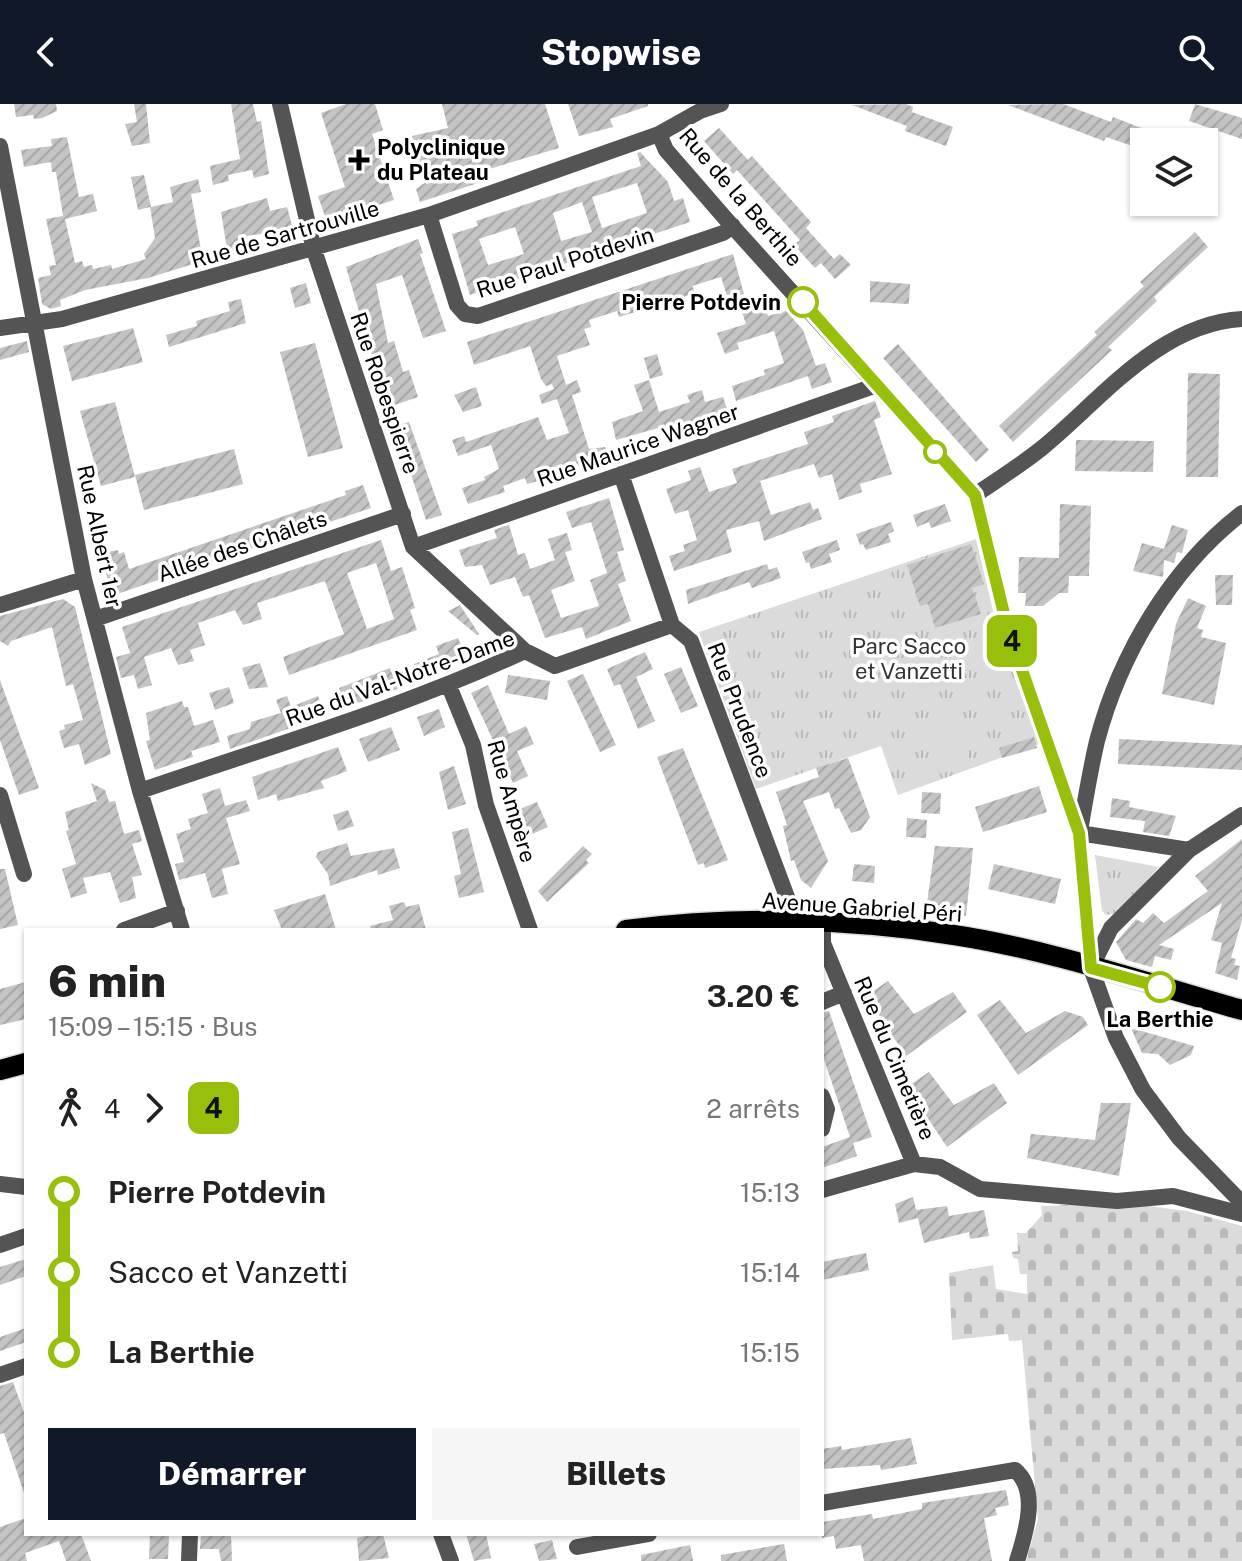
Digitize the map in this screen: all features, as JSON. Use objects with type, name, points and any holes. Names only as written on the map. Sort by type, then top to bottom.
[{"type":"main road","name":"Avenue Gabriel Péri","points":[[659,928],[791,922],[954,935],[1091,968],[1242,1010]]},
{"type":"main road","points":[[0,1070],[24,1064]]},
{"type":"street","name":"Rue Robespierre","points":[[280,104],[314,250],[413,547]]},
{"type":"street","name":"Rue de Sartrouville","points":[[0,328],[62,319],[429,215],[659,134],[699,107],[721,104]]},
{"type":"street","name":"Rue de la Berthie","points":[[659,134],[666,150],[975,495],[1008,630],[1079,833],[1091,968],[1116,1038],[1143,1090],[1233,1202]]},
{"type":"street","name":"Rue Albert 1er","points":[[0,146],[84,579],[140,791],[181,928]]},
{"type":"street","name":"Rue Paul Potdevin","points":[[429,215],[457,305],[465,314],[478,316],[723,233],[733,226]]},
{"type":"street","points":[[975,495],[1041,449],[1134,364],[1191,333],[1242,319]]},
{"type":"street","name":"Rue Maurice Wagner","points":[[413,547],[877,385]]},
{"type":"street","name":"Rue Prudence","points":[[621,474],[672,625],[691,641],[790,905],[791,922]]},
{"type":"street","name":"Allée des Châlets","points":[[95,619],[403,514]]},
{"type":"street","points":[[1189,850],[1079,833],[1097,740],[1130,653],[1165,594],[1238,523]]},
{"type":"street","points":[[413,547],[525,651]]},
{"type":"street","points":[[0,605],[84,579]]},
{"type":"street","name":"Rue du Val-Notre-Dame","points":[[140,791],[307,738],[449,686],[525,651],[555,666],[672,625]]},
{"type":"street","name":"Rue Ampère","points":[[449,686],[473,745],[486,805],[529,928]]},
{"type":"street","points":[[0,795],[24,874]]},
{"type":"street","points":[[1091,968],[1111,928],[1189,850],[1242,815]]},
{"type":"street","points":[[130,928],[177,911]]},
{"type":"street","name":"Rue du Cimetière","points":[[823,923],[823,928]]},
{"type":"street","name":"Rue du Cimetière","points":[[824,945],[914,1164],[940,1167],[980,1189],[1117,1201],[1173,1196],[1233,1202],[1242,1214]]},
{"type":"street","points":[[824,1001],[844,993]]},
{"type":"street","points":[[824,1101],[827,1109],[824,1121]]},
{"type":"street","points":[[824,1189],[914,1164]]},
{"type":"street","points":[[0,1184],[24,1187]]},
{"type":"street","points":[[0,1245],[24,1237]]},
{"type":"street","points":[[0,1375],[24,1367]]},
{"type":"street","points":[[824,1503],[1015,1470],[1023,1477],[1029,1516],[1017,1561]]},
{"type":"street","points":[[189,1561],[190,1536]]},
{"type":"street","points":[[442,1536],[451,1561]]},
{"type":"street","points":[[577,1547],[638,1536]]},
{"type":"green space","name":"Parc Sacco et Vanzetti","points":[[976,539],[998,632],[1039,744],[898,795],[881,746],[756,789],[699,632]]},
{"type":"green space","points":[[957,720],[970,765],[940,774],[927,729]]},
{"type":"green space","points":[[1095,855],[1159,867],[1117,913],[1106,915],[1102,911]]},
{"type":"green space","points":[[1124,1203],[1187,1211],[1242,1226],[1242,1561],[1026,1561],[1038,1519],[1022,1340],[1009,1341],[1008,1334],[952,1340],[949,1273],[993,1265],[996,1289],[1027,1294],[1027,1274],[1020,1274],[1018,1259],[1013,1258],[1012,1252],[1018,1251],[1017,1233],[1026,1233],[1042,1215],[1041,1206]]},
{"type":"building","points":[[14,104],[56,104],[57,111],[42,118],[34,119],[33,115],[16,117]]},
{"type":"building","points":[[134,104],[146,104],[150,143],[132,146],[125,124],[137,122]]},
{"type":"building","points":[[231,104],[253,104],[257,122],[261,121],[269,174],[254,178],[252,170],[228,175],[229,181],[213,185],[210,166],[240,159]]},
{"type":"building","name":"Polyclinique du Plateau","points":[[346,104],[375,104],[383,130],[372,134],[394,200],[327,222],[318,196],[345,187],[321,113]]},
{"type":"building","points":[[442,104],[545,104],[559,148],[476,173],[478,183],[420,202],[416,189],[426,182],[412,136],[448,128]]},
{"type":"building","points":[[568,104],[648,106],[610,119],[613,127],[579,136]]},
{"type":"building","points":[[906,104],[913,107],[912,112],[953,127],[946,146],[905,131],[907,126],[852,105]]},
{"type":"building","points":[[1063,104],[1111,122],[1113,117],[1141,128],[1130,128],[1130,145],[1106,137],[1104,141],[1008,105]]},
{"type":"building","points":[[1195,104],[1242,118],[1242,139],[1218,131],[1218,128],[1189,121]]},
{"type":"building","points":[[719,128],[748,160],[752,156],[811,222],[806,228],[834,259],[840,254],[851,265],[835,279],[821,263],[815,268],[794,245],[800,240],[737,170],[733,174],[704,141]]},
{"type":"building","points":[[67,137],[79,197],[93,194],[97,211],[65,219],[75,263],[82,261],[84,267],[92,265],[93,269],[111,265],[112,269],[146,259],[144,254],[155,238],[150,207],[138,210],[131,177],[144,175],[151,207],[173,202],[170,187],[198,179],[201,192],[191,194],[203,261],[148,278],[85,290],[60,300],[61,306],[51,309],[42,304],[38,278],[51,275],[49,266],[56,265],[46,219],[63,216],[56,172],[52,172],[51,162],[24,167],[21,150],[52,146],[51,139]]},
{"type":"building","points":[[640,152],[668,182],[674,201],[683,198],[690,222],[470,295],[452,234],[478,226],[476,221],[641,166],[637,153]],"holes":[[[637,183],[647,213],[602,228],[592,197]],[[582,202],[592,232],[561,241],[553,213]],[[515,227],[524,254],[488,265],[479,239]]]},
{"type":"building","points":[[267,198],[270,211],[287,207],[293,229],[240,237],[244,251],[228,255],[221,212]]},
{"type":"building","points":[[1195,232],[1208,247],[1154,297],[1157,301],[1108,347],[1112,350],[1013,442],[999,426],[1097,335],[1094,332],[1144,286],[1140,282]]},
{"type":"building","points":[[418,239],[423,253],[420,254],[446,331],[423,338],[402,275],[376,284],[388,343],[394,341],[403,372],[409,370],[418,397],[395,405],[378,354],[372,356],[346,267]]},
{"type":"building","points":[[733,254],[744,294],[728,299],[721,277],[692,286],[695,292],[684,297],[619,317],[617,311],[589,320],[591,327],[584,329],[590,345],[557,356],[566,385],[577,380],[581,392],[572,395],[589,449],[605,447],[609,459],[581,469],[575,461],[541,473],[542,480],[527,484],[525,478],[503,486],[505,492],[468,504],[462,488],[485,480],[484,477],[499,469],[491,445],[458,456],[452,440],[464,436],[466,442],[538,417],[547,440],[569,433],[557,399],[542,404],[539,395],[554,389],[552,384],[546,386],[541,379],[530,346],[474,365],[467,342]]},
{"type":"building","points":[[870,281],[910,284],[909,304],[870,302]]},
{"type":"building","points":[[306,283],[311,303],[295,308],[290,288]]},
{"type":"building","points":[[762,296],[768,316],[786,311],[803,330],[816,366],[825,363],[832,382],[812,389],[808,376],[736,401],[732,386],[765,375],[764,370],[784,363],[774,331],[737,343],[739,349],[725,354],[717,333],[746,324],[739,303]]},
{"type":"building","points":[[241,299],[246,323],[169,347],[166,335],[197,326],[196,321],[230,311],[228,302]]},
{"type":"building","points":[[133,328],[143,362],[72,381],[63,346]]},
{"type":"building","points":[[27,341],[29,352],[0,360],[0,348]]},
{"type":"building","points":[[315,343],[343,448],[308,457],[280,352]]},
{"type":"building","points":[[898,344],[989,450],[976,462],[883,358]]},
{"type":"building","points":[[657,354],[663,375],[650,379],[644,358]]},
{"type":"building","points":[[1188,373],[1220,374],[1218,477],[1186,477]]},
{"type":"building","points":[[649,380],[659,412],[690,402],[687,395],[702,390],[705,402],[723,397],[730,418],[705,426],[704,432],[691,436],[689,432],[683,434],[679,422],[616,440],[612,422],[643,411],[634,385]]},
{"type":"building","points":[[476,387],[482,406],[463,412],[454,395]]},
{"type":"building","points":[[875,401],[881,417],[874,420],[892,474],[860,484],[862,492],[839,500],[832,474],[819,478],[814,464],[760,481],[771,515],[810,502],[813,510],[818,508],[822,519],[764,541],[759,521],[726,530],[732,552],[674,571],[669,556],[685,551],[683,545],[697,540],[688,510],[675,514],[666,489],[691,480],[688,471],[700,467],[709,492],[737,483],[732,469],[808,444],[804,432],[834,422],[832,416]]},
{"type":"building","points":[[115,402],[135,477],[101,486],[80,411]]},
{"type":"building","points":[[409,422],[442,515],[426,520],[395,426]]},
{"type":"building","points":[[1076,440],[1154,441],[1153,472],[1075,471]]},
{"type":"building","points":[[234,449],[243,484],[144,510],[135,475]]},
{"type":"building","points":[[363,485],[371,508],[111,596],[102,553],[124,552],[129,569],[346,495],[345,491]]},
{"type":"building","points":[[609,498],[624,550],[617,552],[626,581],[618,584],[631,621],[586,639],[582,627],[545,638],[529,595],[523,597],[515,577],[490,585],[482,565],[465,567],[459,550],[497,538],[494,530],[505,526],[509,525],[518,555],[525,553],[530,569],[555,560],[548,539],[567,533],[572,550],[565,552],[575,581],[551,590],[561,618],[599,606],[590,580],[607,573],[591,522],[572,528],[566,512]]},
{"type":"building","points":[[945,504],[951,521],[931,528],[929,522],[917,527],[913,515]]},
{"type":"building","points":[[1060,504],[1091,506],[1089,576],[1069,576],[1068,593],[1059,593],[1043,606],[1025,606],[1026,593],[1018,593],[1019,557],[1059,558]]},
{"type":"building","points":[[891,522],[894,531],[888,534],[891,542],[866,550],[863,544],[860,545],[856,534]]},
{"type":"building","points":[[1172,525],[1188,530],[1182,553],[1177,552],[1174,563],[1164,560],[1163,577],[1133,571],[1142,543],[1164,549]]},
{"type":"building","points":[[381,540],[391,571],[402,567],[415,608],[410,610],[417,630],[289,675],[283,657],[344,634],[325,581],[257,603],[262,619],[243,625],[235,610],[198,623],[205,645],[190,650],[194,661],[178,665],[171,648],[144,657],[152,685],[138,689],[134,675],[121,678],[116,657],[130,653],[122,627]],"holes":[[[376,563],[394,619],[367,629],[347,573]]]},
{"type":"building","points":[[837,540],[840,550],[829,554],[832,562],[811,569],[802,552]]},
{"type":"building","points":[[971,544],[984,584],[972,588],[981,614],[935,628],[928,604],[920,606],[907,565]]},
{"type":"building","points":[[767,564],[769,570],[777,567],[781,578],[752,588],[749,582],[688,604],[686,590]]},
{"type":"building","points":[[1215,575],[1233,575],[1232,605],[1216,605]]},
{"type":"building","points":[[1188,598],[1206,606],[1197,628],[1203,630],[1201,637],[1226,643],[1214,705],[1162,694],[1176,624]]},
{"type":"building","points":[[63,599],[75,607],[111,754],[85,765],[79,744],[64,748],[59,731],[65,729],[64,725],[83,720],[73,684],[66,686],[52,627],[11,641],[8,646],[0,641],[0,616]]},
{"type":"building","points":[[460,605],[479,634],[448,611]]},
{"type":"building","points":[[458,638],[466,657],[419,680],[414,664],[439,654],[436,646]]},
{"type":"building","points":[[645,652],[653,669],[636,677],[655,721],[638,729],[620,684],[614,686],[607,669]]},
{"type":"building","points":[[260,663],[268,687],[249,689],[242,668]]},
{"type":"building","points":[[681,667],[698,706],[681,713],[664,674]]},
{"type":"building","points":[[390,668],[398,689],[346,707],[339,688]]},
{"type":"building","points":[[583,674],[616,745],[600,752],[567,681]]},
{"type":"building","points":[[508,675],[550,681],[547,700],[505,693]]},
{"type":"building","points":[[0,680],[39,788],[19,795],[0,740]]},
{"type":"building","points":[[488,685],[509,734],[526,726],[534,744],[517,751],[528,776],[513,783],[471,693]]},
{"type":"building","points":[[229,687],[234,703],[215,710],[209,693]]},
{"type":"building","points":[[287,696],[291,707],[318,696],[325,716],[230,749],[227,736],[250,729],[251,722],[281,713],[276,700]]},
{"type":"building","points":[[182,701],[184,707],[188,707],[194,726],[213,720],[220,742],[191,751],[193,757],[155,770],[146,741],[150,740],[146,713]]},
{"type":"building","points":[[439,709],[445,727],[424,736],[417,717]]},
{"type":"building","points":[[391,727],[400,750],[368,762],[359,739]]},
{"type":"building","points":[[1034,737],[1037,748],[1002,758],[999,748]]},
{"type":"building","points":[[1119,739],[1242,745],[1242,770],[1118,764]]},
{"type":"building","points":[[338,747],[347,771],[321,781],[324,788],[278,801],[276,794],[258,800],[252,777]]},
{"type":"building","points":[[683,748],[728,860],[705,868],[704,863],[698,865],[657,757]]},
{"type":"building","points":[[848,758],[870,817],[861,830],[851,833],[839,808],[835,809],[829,792],[803,801],[828,861],[811,888],[801,880],[794,860],[791,861],[783,826],[787,825],[776,792],[819,777],[816,768]]},
{"type":"building","points":[[454,766],[466,804],[448,810],[439,772]]},
{"type":"building","points":[[91,783],[105,790],[109,802],[115,801],[124,834],[139,830],[142,841],[132,844],[142,875],[132,877],[136,898],[120,903],[110,872],[83,878],[87,893],[71,898],[62,869],[76,864],[66,831],[69,830],[65,812],[97,801]]},
{"type":"building","points":[[1039,786],[1047,812],[983,832],[975,807]]},
{"type":"building","points":[[220,788],[225,806],[246,800],[250,811],[226,818],[240,864],[222,869],[228,894],[212,898],[205,873],[179,880],[175,864],[184,862],[176,834],[191,829],[188,819],[208,813],[202,794]]},
{"type":"building","points":[[922,792],[941,793],[940,814],[921,813]]},
{"type":"building","points":[[1112,798],[1130,801],[1129,807],[1176,816],[1169,836],[1143,832],[1145,821],[1110,817]]},
{"type":"building","points":[[537,802],[548,827],[530,835],[520,809]]},
{"type":"building","points":[[348,810],[354,826],[338,831],[333,815]]},
{"type":"building","points":[[907,818],[927,820],[926,838],[906,837]]},
{"type":"building","points":[[468,828],[484,892],[459,898],[454,876],[461,874],[452,832]]},
{"type":"building","points":[[1242,839],[1242,920],[1231,958],[1236,959],[1234,965],[1240,966],[1237,980],[1215,973],[1222,943],[1211,940],[1222,903],[1159,945],[1174,949],[1171,960],[1155,956],[1152,967],[1126,960],[1116,942],[1136,919],[1143,923],[1153,913],[1164,923],[1208,891],[1195,876]]},
{"type":"building","points":[[347,843],[351,856],[394,848],[400,868],[378,875],[377,870],[330,886],[328,874],[316,857],[318,852]]},
{"type":"building","points":[[583,846],[592,854],[586,860],[589,863],[547,902],[538,891]]},
{"type":"building","points":[[935,846],[973,848],[966,916],[926,910]]},
{"type":"building","points":[[854,864],[875,866],[874,883],[852,881]]},
{"type":"building","points":[[994,864],[1061,879],[1055,904],[988,889]]},
{"type":"building","points":[[0,869],[5,869],[18,925],[0,929]]},
{"type":"building","points":[[325,894],[335,928],[281,928],[274,910]]},
{"type":"building","points":[[404,902],[406,907],[419,904],[425,928],[370,928],[393,920],[389,906]]},
{"type":"building","points":[[888,981],[914,1014],[953,992],[967,1012],[906,1056],[866,996]]},
{"type":"building","points":[[24,983],[24,1019],[0,1025],[0,989]]},
{"type":"building","points":[[1000,1000],[1026,1033],[1065,1011],[1083,1017],[1088,1025],[1018,1075],[977,1015]]},
{"type":"building","points":[[829,1011],[872,1137],[853,1143],[857,1156],[824,1167],[824,1146],[850,1137],[824,1059],[824,1012]]},
{"type":"building","points":[[1131,1028],[1194,1046],[1191,1055],[1170,1065],[1158,1054],[1142,1053]]},
{"type":"building","points":[[929,1072],[954,1105],[994,1083],[1007,1103],[947,1147],[907,1087]]},
{"type":"building","points":[[1101,1103],[1131,1103],[1119,1176],[1027,1158],[1031,1134],[1095,1140]]},
{"type":"building","points":[[913,1197],[918,1218],[899,1223],[895,1204]]},
{"type":"building","points":[[947,1206],[949,1216],[984,1210],[989,1236],[970,1239],[969,1232],[924,1243],[916,1210]]},
{"type":"building","points":[[866,1253],[869,1270],[824,1280],[824,1262]]},
{"type":"building","points":[[24,1260],[24,1277],[0,1285],[0,1267]]},
{"type":"building","points":[[24,1329],[24,1343],[0,1351],[0,1337]]},
{"type":"building","points":[[13,1382],[24,1412],[24,1493],[4,1433],[0,1434],[0,1386]]},
{"type":"building","points":[[911,1438],[917,1464],[881,1470],[880,1465],[824,1469],[824,1449],[841,1446],[842,1450]]},
{"type":"building","points":[[1006,1490],[1009,1505],[995,1508],[997,1515],[984,1518],[992,1561],[864,1561],[861,1545],[836,1549],[834,1536],[822,1538],[824,1522],[872,1514],[873,1519],[922,1509],[922,1503]]},
{"type":"building","points":[[24,1519],[24,1536],[82,1536],[91,1561],[66,1561],[59,1541],[25,1553],[27,1561],[0,1561],[0,1527]]},
{"type":"building","points":[[150,1536],[169,1536],[168,1559],[149,1559]]},
{"type":"building","points":[[201,1536],[231,1536],[232,1561],[221,1561],[219,1549],[200,1549]]},
{"type":"building","points":[[384,1536],[389,1558],[359,1561],[357,1538]]},
{"type":"building","points":[[467,1536],[486,1536],[491,1558],[474,1561]]},
{"type":"building","points":[[552,1540],[557,1559],[539,1561],[534,1544]]},
{"type":"building","points":[[784,1544],[787,1561],[721,1561],[721,1555]]},
{"type":"building","points":[[690,1545],[693,1561],[641,1561],[641,1555]]},
{"type":"bus line","name":"4","points":[[803,302],[961,483],[975,495],[977,515],[1008,630],[1054,752],[1079,833],[1089,918],[1091,968],[1160,987]]},
{"type":"place","name":"Polyclinique du Plateau","points":[[359,160]]},
{"type":"place","name":"Pierre Potdevin","points":[[803,302]]},
{"type":"place","name":"La Berthie","points":[[1160,987]]}]
